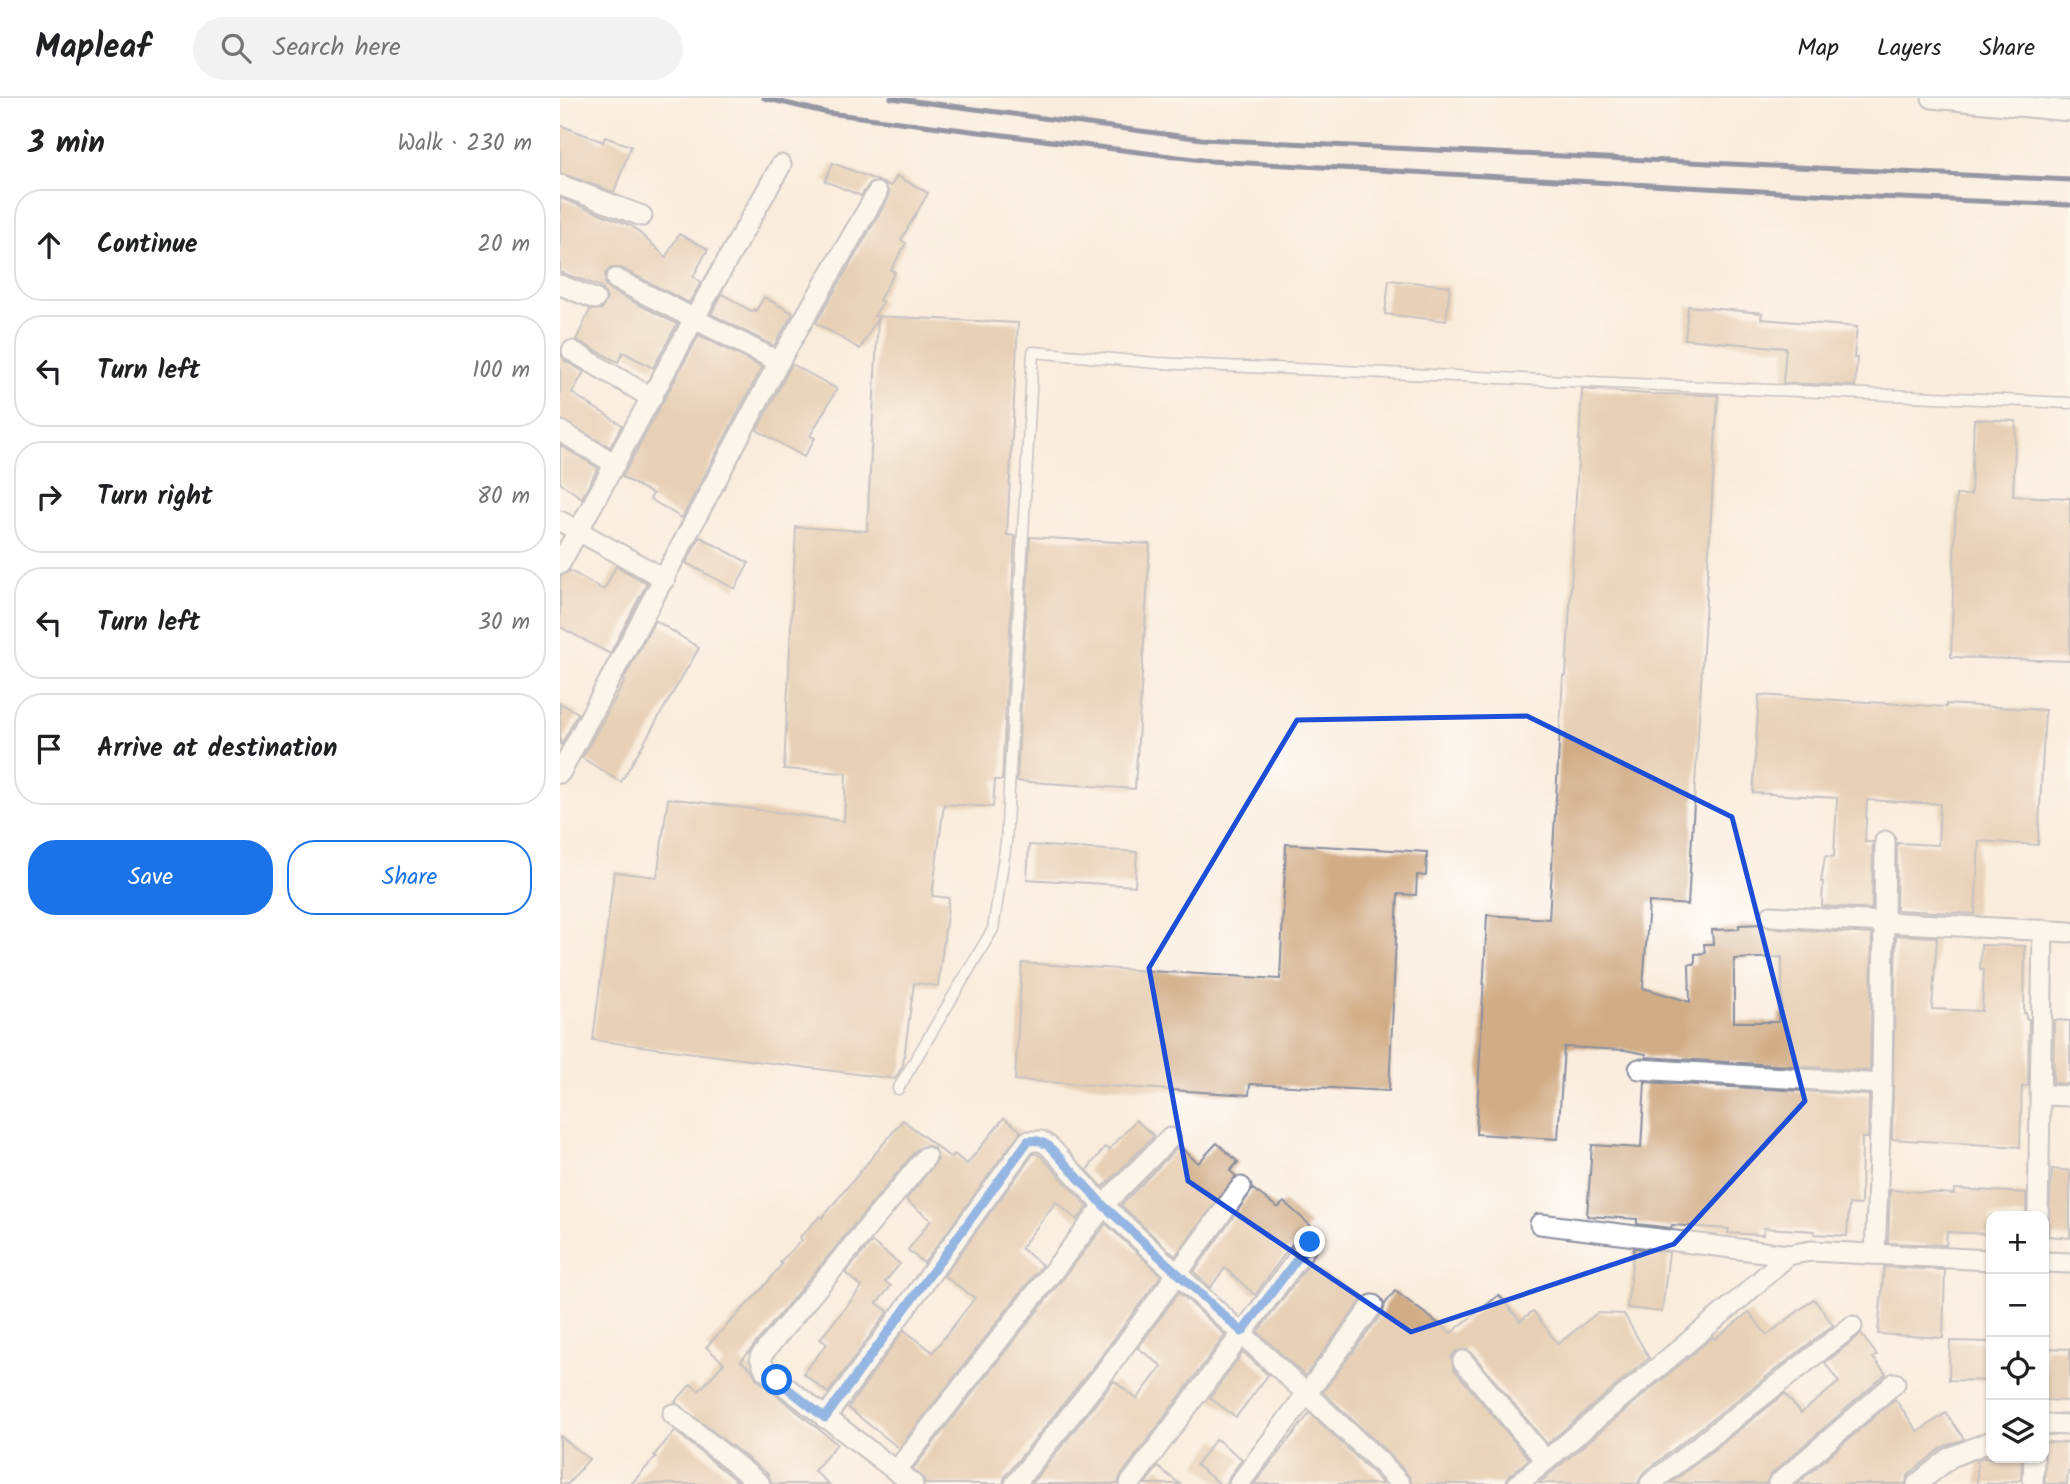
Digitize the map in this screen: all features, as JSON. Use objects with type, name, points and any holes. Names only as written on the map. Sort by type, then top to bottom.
[{"type":"street","points":[[1933,98],[2070,111]]},
{"type":"street","points":[[560,564],[780,165]]},
{"type":"street","points":[[560,185],[642,216]]},
{"type":"street","points":[[560,773],[779,362],[877,193]]},
{"type":"street","points":[[616,279],[779,362]]},
{"type":"street","points":[[560,285],[595,299]]},
{"type":"street","points":[[572,351],[652,398]]},
{"type":"street","points":[[560,431],[615,464]]},
{"type":"street","points":[[560,521],[665,579]]},
{"type":"street","points":[[1875,1254],[1882,1084],[1885,841]]},
{"type":"street","points":[[1770,916],[2070,932]]},
{"type":"street","points":[[2038,1211],[2043,930]]},
{"type":"street","points":[[1639,1069],[1882,1084]]},
{"type":"street","points":[[2041,1096],[2070,1096]]},
{"type":"street","points":[[896,1471],[1104,1206],[1170,1139]]},
{"type":"street","points":[[825,1418],[1028,1141],[1041,1141],[1049,1146],[1104,1206],[1242,1332],[1400,1484]]},
{"type":"street","points":[[913,1484],[765,1370],[760,1357],[926,1157]]},
{"type":"street","points":[[1015,1484],[1105,1372],[1241,1187]]},
{"type":"street","points":[[1539,1224],[1788,1255],[1811,1251],[1986,1260]]},
{"type":"street","points":[[1130,1484],[1310,1242]]},
{"type":"street","points":[[1518,1484],[1742,1297],[1788,1255]]},
{"type":"street","points":[[2049,1262],[2070,1263]]},
{"type":"street","points":[[1238,1484],[1373,1305]]},
{"type":"street","points":[[1650,1484],[1852,1326]]},
{"type":"street","points":[[1463,1361],[1546,1461]]},
{"type":"street","points":[[1778,1484],[1895,1383]]},
{"type":"street","points":[[673,1414],[760,1484]]},
{"type":"street","points":[[2049,1424],[2070,1425]]},
{"type":"street","points":[[1917,1484],[1951,1457],[1986,1443]]},
{"type":"street","points":[[2033,1484],[2034,1463]]},
{"type":"lane","points":[[898,1089],[993,929],[1006,843],[1033,352],[1157,363],[2070,403]]},
{"type":"highlighted area","points":[[1527,716],[1732,817],[1805,1101],[1674,1244],[1411,1332],[1188,1181],[1149,968],[1297,720]]},
{"type":"building","points":[[560,125],[603,142],[605,137],[631,146],[614,192],[560,173]]},
{"type":"building","points":[[833,163],[881,182],[870,183],[861,196],[825,181]]},
{"type":"building","points":[[897,176],[928,193],[901,240],[906,243],[891,270],[895,272],[879,300],[883,302],[874,316],[1018,323],[1007,535],[1015,536],[1002,780],[995,780],[993,807],[944,804],[932,896],[949,898],[938,986],[914,983],[903,1065],[895,1079],[593,1040],[614,872],[657,877],[668,798],[844,821],[846,773],[784,769],[796,527],[867,531],[878,317],[860,349],[816,323],[888,199],[889,192],[883,183],[891,186]]},
{"type":"building","points":[[560,198],[632,226],[666,257],[679,234],[708,249],[693,277],[701,282],[689,303],[621,268],[610,268],[605,274],[605,285],[610,290],[677,324],[653,368],[623,352],[618,362],[576,340],[590,310],[602,309],[607,298],[602,287],[560,272]]},
{"type":"building","points":[[1389,280],[1450,286],[1446,321],[1385,314]]},
{"type":"building","points":[[722,294],[753,312],[764,297],[793,313],[774,346],[711,314]]},
{"type":"building","points":[[1688,306],[1762,313],[1761,319],[1857,327],[1855,386],[1783,383],[1786,348],[1685,339]]},
{"type":"building","points":[[699,335],[762,367],[682,518],[650,499],[653,494],[622,477]]},
{"type":"building","points":[[560,352],[565,361],[584,372],[572,393],[622,425],[610,447],[560,419]]},
{"type":"building","points":[[792,364],[837,389],[810,436],[815,438],[804,457],[757,430]]},
{"type":"building","points":[[1582,389],[1718,395],[1688,905],[1649,902],[1643,988],[1690,1002],[1689,964],[1695,964],[1695,954],[1705,953],[1704,944],[1713,944],[1712,930],[1739,929],[1739,925],[1762,924],[1770,928],[1872,934],[1870,1071],[1646,1057],[1646,1054],[1625,1050],[1564,1047],[1558,1139],[1476,1134],[1487,915],[1549,919],[1563,676],[1566,676]],"holes":[[[1782,957],[1782,1013],[1779,1013],[1778,1022],[1734,1022],[1734,959]]]},
{"type":"building","points":[[1974,419],[2016,421],[2013,496],[2070,498],[2070,661],[1951,657],[1956,495],[1971,495]]},
{"type":"building","points":[[560,445],[598,468],[582,498],[560,483]]},
{"type":"building","points":[[700,537],[749,563],[735,589],[686,563]]},
{"type":"building","points":[[1030,537],[1150,544],[1135,789],[1017,781]]},
{"type":"building","points":[[616,566],[647,583],[610,654],[560,627],[560,576],[570,571],[604,590]]},
{"type":"building","points":[[655,620],[699,648],[621,782],[582,758]]},
{"type":"building","points":[[1759,695],[1946,707],[1946,704],[2045,710],[2038,845],[1979,841],[1975,914],[1896,910],[1897,843],[1938,845],[1940,804],[1867,800],[1865,842],[1873,842],[1872,909],[1822,906],[1821,882],[1825,856],[1834,857],[1837,798],[1753,793]]},
{"type":"building","points":[[560,703],[578,713],[561,745],[560,744]]},
{"type":"building","points":[[1286,844],[1427,852],[1426,876],[1417,875],[1416,895],[1398,894],[1389,1091],[1250,1084],[1249,1095],[1015,1080],[1022,963],[1280,979]]},
{"type":"building","points":[[1029,845],[1137,852],[1135,886],[1027,879]]},
{"type":"building","points":[[1896,935],[1937,937],[1932,1009],[1982,1011],[1984,970],[1980,970],[1981,945],[2025,946],[2024,1013],[2026,1019],[2029,1019],[2028,1086],[2022,1086],[2020,1147],[1892,1139]]},
{"type":"building","points":[[2054,1020],[2070,1021],[2070,1084],[2053,1083]]},
{"type":"building","points":[[1645,1082],[1869,1095],[1868,1138],[1862,1138],[1861,1205],[1849,1204],[1847,1236],[1764,1228],[1763,1235],[1728,1233],[1729,1229],[1672,1225],[1671,1228],[1637,1224],[1637,1219],[1587,1216],[1592,1145],[1641,1148]]},
{"type":"building","points":[[1004,1118],[1021,1131],[924,1263],[908,1250],[931,1220],[906,1200],[938,1160],[934,1148],[927,1145],[917,1149],[741,1361],[752,1370],[757,1379],[837,1444],[814,1471],[829,1484],[772,1484],[768,1474],[675,1402],[691,1384],[699,1391],[724,1363],[706,1347],[761,1290],[782,1264],[780,1262],[802,1240],[800,1237],[820,1216],[822,1218],[903,1120],[951,1158],[954,1154],[967,1164]]},
{"type":"building","points":[[1136,1120],[1154,1136],[1103,1187],[1087,1170],[1105,1147],[1109,1150]]},
{"type":"building","points":[[1217,1143],[1238,1162],[1230,1171],[1236,1176],[1175,1256],[1121,1205],[1179,1146],[1198,1163]]},
{"type":"building","points":[[1034,1153],[1041,1156],[1088,1207],[1077,1220],[1056,1202],[1021,1248],[1042,1265],[899,1448],[848,1408],[904,1330],[933,1352],[975,1298],[944,1276]]},
{"type":"building","points":[[2052,1169],[2070,1171],[2070,1238],[2049,1236]]},
{"type":"building","points":[[1253,1189],[1278,1208],[1284,1202],[1310,1225],[1289,1248],[1255,1295],[1225,1268],[1210,1288],[1194,1272]]},
{"type":"building","points":[[1954,1189],[2026,1193],[2026,1211],[1986,1211],[1986,1234],[1947,1232],[1946,1245],[1888,1243],[1890,1190],[1954,1194]]},
{"type":"building","points":[[1106,1224],[1161,1275],[1094,1366],[1005,1476],[1003,1484],[925,1484],[924,1479],[913,1469]]},
{"type":"building","points":[[872,1242],[900,1264],[885,1282],[891,1286],[877,1303],[888,1311],[828,1393],[803,1373],[827,1344],[820,1339],[862,1287],[845,1273]]},
{"type":"building","points":[[1634,1248],[1669,1252],[1662,1312],[1627,1308]]},
{"type":"building","points":[[1309,1264],[1363,1298],[1305,1376],[1258,1332]]},
{"type":"building","points":[[1884,1267],[1945,1270],[1943,1338],[1878,1334]]},
{"type":"building","points":[[1395,1291],[1451,1333],[1499,1295],[1520,1321],[1533,1311],[1558,1344],[1597,1313],[1624,1314],[1649,1358],[1547,1444],[1472,1353],[1467,1349],[1456,1351],[1451,1357],[1454,1369],[1529,1459],[1510,1475],[1505,1484],[1412,1484],[1409,1476],[1389,1454],[1323,1392],[1383,1312],[1385,1304]]},
{"type":"building","points":[[1179,1292],[1225,1335],[1120,1477],[1118,1484],[1031,1484],[1114,1381],[1137,1399],[1162,1366],[1138,1348]]},
{"type":"building","points":[[1814,1299],[1833,1325],[1642,1474],[1638,1484],[1539,1483],[1708,1341],[1715,1339],[1749,1312],[1767,1335]]},
{"type":"building","points":[[1861,1334],[1877,1355],[1873,1358],[1886,1374],[1770,1475],[1766,1484],[1671,1483],[1785,1394],[1801,1413],[1839,1382],[1825,1363]]},
{"type":"building","points":[[1950,1341],[1986,1342],[1986,1381],[1949,1380]]},
{"type":"building","points":[[2049,1348],[2070,1349],[2070,1401],[2049,1400]]},
{"type":"building","points":[[1243,1352],[1268,1375],[1236,1417],[1210,1398]]},
{"type":"building","points":[[1895,1399],[1918,1432],[1946,1413],[1964,1439],[1943,1447],[1909,1474],[1905,1484],[1797,1484]]},
{"type":"building","points":[[1310,1413],[1371,1471],[1383,1484],[1254,1484]]},
{"type":"building","points":[[675,1431],[740,1484],[631,1484]]},
{"type":"building","points":[[560,1436],[589,1459],[568,1484],[560,1484]]},
{"type":"building","points":[[1216,1439],[1242,1459],[1227,1484],[1220,1484],[1196,1465]]},
{"type":"building","points":[[2049,1442],[2069,1443],[2070,1471],[2067,1484],[2045,1484],[2044,1463],[2049,1463]]},
{"type":"building","points":[[1986,1458],[1986,1463],[2022,1463],[2021,1480],[1977,1484],[1977,1460]]},
{"type":"building","points":[[1158,1467],[1180,1484],[1145,1484]]},
{"type":"railway","points":[[764,98],[828,113],[1210,161],[1851,196],[2070,205]]},
{"type":"railway","points":[[891,98],[1202,139],[2070,180]]},
{"type":"route","points":[[777,1380],[825,1418],[1028,1141],[1041,1141],[1049,1146],[1104,1206],[1242,1332],[1310,1242]]}]
